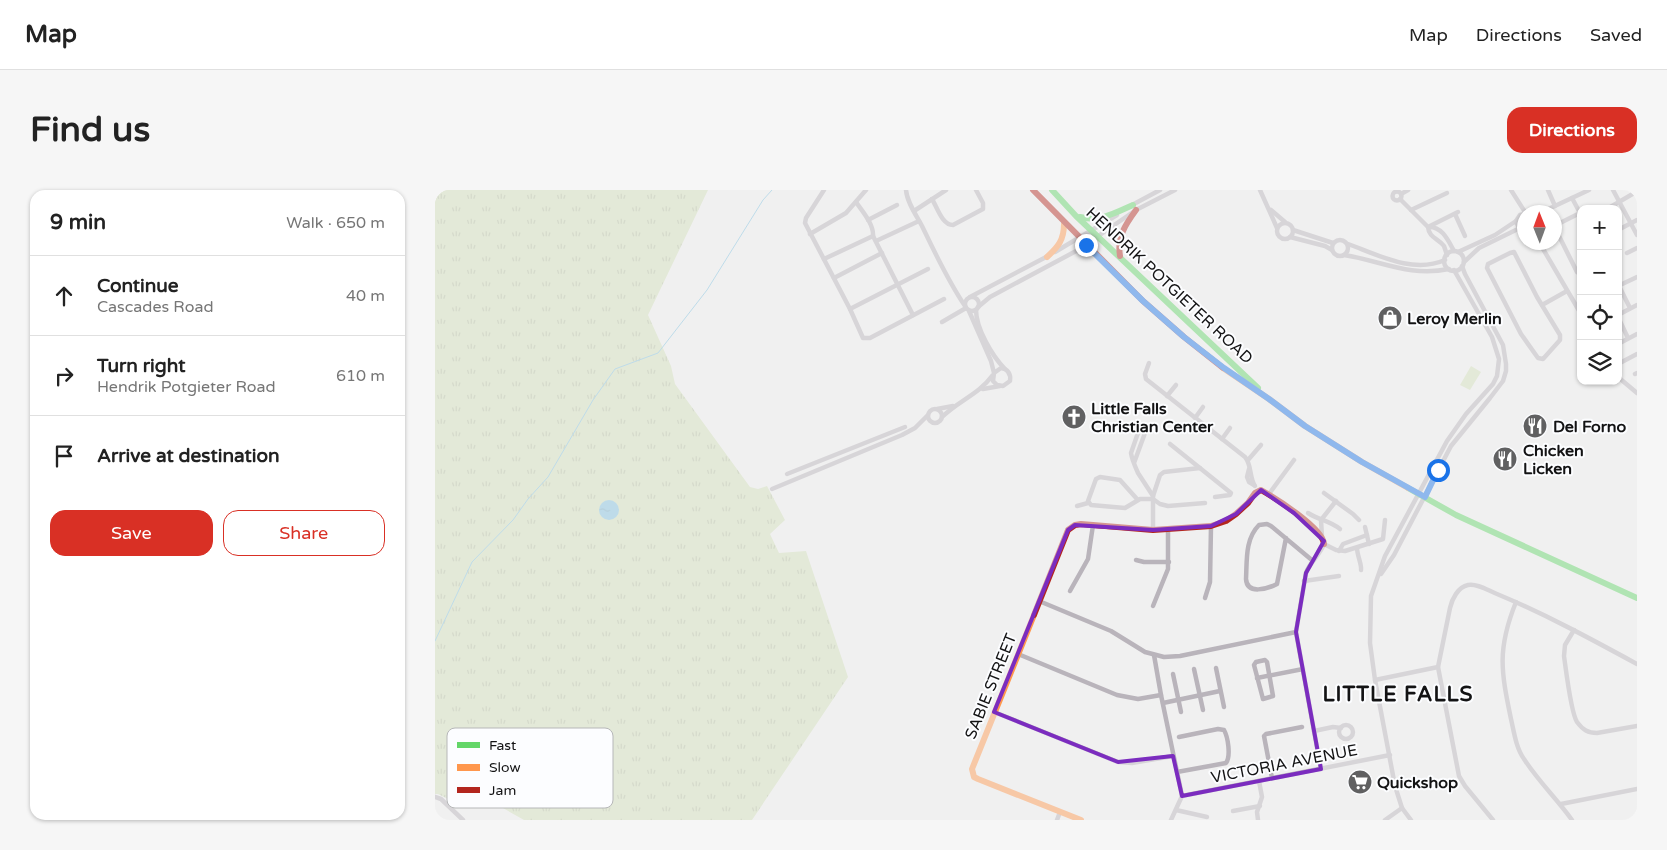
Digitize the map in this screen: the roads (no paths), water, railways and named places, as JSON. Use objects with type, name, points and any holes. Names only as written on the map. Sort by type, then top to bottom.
[{"type":"main road","name":"HENDRIK POTGIETER ROAD","points":[[1033,190],[1064,224],[1143,301],[1184,337],[1313,431],[1362,462],[1462,517],[1637,598]]},
{"type":"main road","name":"HENDRIK POTGIETER ROAD","points":[[1052,190],[1076,216],[1269,399]]},
{"type":"main road","points":[[1076,216],[1089,220],[1100,219],[1134,208]]},
{"type":"main road","points":[[1120,257],[1118,247],[1121,233],[1134,208]]},
{"type":"main road","points":[[1047,256],[1061,244],[1064,236],[1064,224]]},
{"type":"main road","points":[[1093,525],[1153,530],[1211,526],[1226,521],[1236,514],[1248,503],[1256,490],[1269,494],[1295,513],[1323,540]]},
{"type":"main road","name":"SABIE STREET","points":[[1060,812],[978,779],[974,776],[972,769],[1068,530],[1075,525],[1093,525]]},
{"type":"main road","points":[[1060,812],[1081,820]]},
{"type":"street","points":[[824,190],[806,218],[805,223],[850,309],[861,335],[865,339],[943,299]]},
{"type":"street","points":[[810,234],[846,213],[866,190]]},
{"type":"street","points":[[906,190],[919,221],[955,291],[967,308]]},
{"type":"street","points":[[914,210],[946,190]]},
{"type":"street","points":[[933,199],[946,223],[953,225],[983,209],[983,203],[976,190]]},
{"type":"street","points":[[942,322],[967,308],[977,308],[990,297],[1086,245],[1160,190]]},
{"type":"street","points":[[1000,386],[995,383],[986,348],[965,301],[1134,208],[1175,190]]},
{"type":"street","points":[[1260,190],[1270,209],[1280,237],[1285,239],[1290,237],[1325,246],[1337,256],[1344,255],[1363,258],[1406,270],[1426,272],[1459,269],[1470,255],[1479,248],[1517,232]]},
{"type":"street","points":[[1408,190],[1401,197],[1428,227],[1429,232],[1444,246],[1445,265],[1451,270],[1492,336],[1498,356],[1498,371],[1493,384],[1466,414],[1447,441],[1394,554],[1377,579],[1371,596],[1369,623],[1375,680],[1395,786],[1402,808],[1411,820]]},
{"type":"street","points":[[1511,190],[1519,205]]},
{"type":"street","points":[[1548,190],[1555,205]]},
{"type":"street","points":[[1576,190],[1574,197],[1577,206]]},
{"type":"street","points":[[1557,205],[1589,190]]},
{"type":"street","points":[[1613,190],[1637,235]]},
{"type":"street","points":[[1614,205],[1636,192]]},
{"type":"street","points":[[1411,210],[1447,193]]},
{"type":"street","points":[[856,202],[868,220],[897,285],[913,315]]},
{"type":"street","points":[[868,220],[897,206]]},
{"type":"street","points":[[1270,209],[1290,224],[1293,230],[1333,243],[1340,239],[1348,244],[1403,263],[1426,266],[1501,232],[1516,221]]},
{"type":"street","points":[[1428,227],[1456,213],[1465,236]]},
{"type":"street","points":[[1577,215],[1558,224],[1556,230],[1577,272]]},
{"type":"street","points":[[1622,228],[1637,220]]},
{"type":"street","points":[[824,260],[919,221]]},
{"type":"street","points":[[1277,228],[1285,222]]},
{"type":"street","points":[[1422,496],[1451,446],[1491,398],[1503,381],[1506,371],[1503,345],[1465,274],[1463,257],[1456,252],[1441,231],[1434,226],[1428,227]]},
{"type":"street","points":[[1290,237],[1293,230]]},
{"type":"street","points":[[1332,250],[1333,243]]},
{"type":"street","points":[[1344,255],[1349,250],[1348,244]]},
{"type":"street","points":[[1627,253],[1637,248]]},
{"type":"street","points":[[1544,250],[1577,307]]},
{"type":"street","points":[[1510,252],[1514,252],[1542,305],[1560,332],[1561,337],[1545,358],[1541,359],[1521,334],[1487,268],[1488,264],[1510,252]]},
{"type":"street","points":[[834,278],[882,253]]},
{"type":"street","points":[[850,309],[928,269]]},
{"type":"street","points":[[1622,284],[1637,277]]},
{"type":"street","points":[[1008,278],[1012,285]]},
{"type":"street","points":[[955,291],[969,298],[977,299],[978,322],[995,358],[1010,374],[1010,380],[1006,385],[981,389]]},
{"type":"street","points":[[1542,305],[1567,291]]},
{"type":"street","points":[[1622,292],[1630,308]]},
{"type":"street","points":[[1622,313],[1637,305]]},
{"type":"street","points":[[1622,325],[1628,338]]},
{"type":"street","points":[[1622,342],[1636,336]]},
{"type":"street","points":[[1622,362],[1637,354]]},
{"type":"street","points":[[1149,363],[1145,378],[1248,460],[1251,478],[1256,490]]},
{"type":"street","points":[[772,489],[915,428],[938,423],[956,405],[981,389],[998,369],[1006,370]]},
{"type":"street","points":[[1622,380],[1637,392]]},
{"type":"street","points":[[1167,396],[1176,385]]},
{"type":"street","points":[[915,428],[931,410],[956,405]]},
{"type":"street","points":[[1195,418],[1203,407]]},
{"type":"street","points":[[937,409],[941,412],[942,417]]},
{"type":"street","points":[[928,415],[929,420],[933,423]]},
{"type":"street","points":[[787,474],[905,427]]},
{"type":"street","points":[[1222,439],[1231,428]]},
{"type":"street","points":[[1134,463],[1145,433],[1141,429],[1131,449],[1134,463],[1138,472],[1153,497],[1160,504],[1168,506],[1205,503]]},
{"type":"street","points":[[1170,444],[1231,494],[1215,496]]},
{"type":"street","points":[[1248,460],[1261,445]]},
{"type":"street","points":[[1269,494],[1294,460]]},
{"type":"street","points":[[1153,530],[1153,497],[1160,475],[1164,472],[1199,468]]},
{"type":"street","points":[[1088,503],[1097,479],[1100,477],[1120,480],[1137,499]]},
{"type":"street","points":[[1324,493],[1359,520]]},
{"type":"street","points":[[1077,506],[1088,503],[1091,505],[1125,508],[1129,507],[1137,499],[1153,497]]},
{"type":"street","points":[[1321,769],[1296,632],[1309,566],[1321,551],[1323,540],[1321,520],[1336,502]]},
{"type":"street","points":[[1308,513],[1340,529]]},
{"type":"street","points":[[1323,540],[1339,551],[1348,551],[1383,539],[1385,520]]},
{"type":"street","points":[[1286,538],[1277,584],[1253,590],[1249,588],[1246,579],[1248,545],[1257,527],[1263,523],[1286,538],[1313,561]]},
{"type":"street","points":[[1071,591],[1088,560],[1093,525]]},
{"type":"street","points":[[1205,598],[1210,582],[1211,526]]},
{"type":"street","points":[[1365,527],[1369,544]]},
{"type":"street","points":[[1153,606],[1166,577],[1169,562],[1168,529]]},
{"type":"street","points":[[1339,551],[1343,544],[1367,535]]},
{"type":"street","points":[[1357,548],[1357,556],[1362,567],[1361,570]]},
{"type":"street","points":[[1136,560],[1144,562],[1169,562]]},
{"type":"street","points":[[1305,581],[1339,576]]},
{"type":"street","points":[[1493,820],[1459,776],[1438,667],[1453,599],[1458,591],[1473,584],[1517,602],[1637,664]]},
{"type":"street","points":[[1039,601],[1111,630],[1145,652],[1164,657],[1180,656],[1296,632]]},
{"type":"street","points":[[1517,602],[1507,627],[1502,656],[1504,687],[1515,736],[1524,760],[1572,820]]},
{"type":"street","points":[[1573,630],[1565,645],[1564,656],[1577,721],[1585,730],[1591,733],[1637,726]]},
{"type":"street","points":[[1018,654],[1117,695],[1138,699],[1161,695]]},
{"type":"street","points":[[1154,655],[1182,796],[1171,820]]},
{"type":"street","points":[[1265,660],[1270,675],[1273,696],[1261,698],[1257,678],[1255,664],[1265,660]]},
{"type":"street","points":[[1375,680],[1438,667]]},
{"type":"street","points":[[1216,668],[1223,707]]},
{"type":"street","points":[[1194,669],[1203,710]]},
{"type":"street","points":[[1257,678],[1303,669]]},
{"type":"street","points":[[1173,674],[1181,712]]},
{"type":"street","points":[[1163,703],[1220,692]]},
{"type":"street","points":[[994,712],[1119,762],[1132,763],[1173,756]]},
{"type":"street","points":[[1271,778],[1264,736],[1302,727]]},
{"type":"street","points":[[1314,731],[1333,727],[1341,728]]},
{"type":"street","points":[[1177,772],[1226,763],[1229,759],[1226,735],[1223,730],[1218,729],[1179,737]]},
{"type":"street","name":"VICTORIA AVENUE","points":[[1182,796],[1390,755]]},
{"type":"street","points":[[1258,820],[1257,812],[1262,797],[1259,781]]},
{"type":"street","points":[[1561,804],[1637,789]]},
{"type":"street","points":[[435,797],[441,799],[447,805]]},
{"type":"street","points":[[1233,811],[1260,806]]},
{"type":"street","points":[[450,808],[463,820]]},
{"type":"street","points":[[1385,820],[1402,808]]},
{"type":"street","points":[[1176,810],[1198,818],[1207,817]]},
{"type":"street","points":[[1057,820],[1060,812]]},
{"type":"water","points":[[609,500],[616,503],[619,510],[616,517],[609,520],[602,517],[599,510],[602,503]]},
{"type":"waterway","points":[[435,641],[472,562],[513,520],[528,499],[548,477],[593,400],[615,369],[658,353],[707,290],[763,200],[772,190]]},
{"type":"place","name":"Leroy Merlin","points":[[1390,318]]},
{"type":"place","name":"Little Falls Christian Center","points":[[1074,417]]},
{"type":"place","name":"Del Forno","points":[[1535,426]]},
{"type":"place","name":"Chicken Licken","points":[[1505,459]]},
{"type":"place","name":"Quickshop","points":[[1360,782]]},
{"type":"district","name":"LITTLE FALLS","points":[[1398,694]]}]
